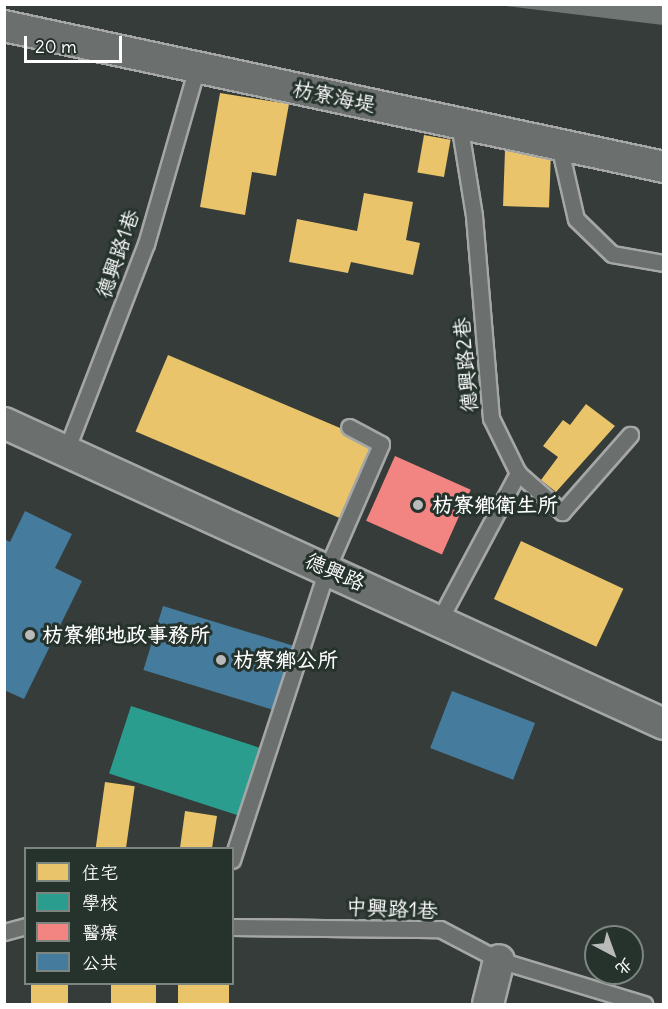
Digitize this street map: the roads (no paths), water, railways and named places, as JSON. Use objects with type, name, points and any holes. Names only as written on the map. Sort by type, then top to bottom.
[{"type":"street","name":"枋寮海堤","points":[[4,26],[663,167]]},
{"type":"street","name":"德興路","points":[[4,423],[440,619],[663,724]]},
{"type":"street","points":[[488,1005],[500,960]]},
{"type":"lane","name":"德興路1巷","points":[[66,451],[146,244],[197,67]]},
{"type":"lane","name":"德興路2巷","points":[[459,123],[474,216],[491,418],[518,473],[562,512],[630,435]]},
{"type":"lane","points":[[559,145],[576,219],[612,254],[663,263]]},
{"type":"lane","points":[[234,854],[327,569],[381,444],[349,427]]},
{"type":"lane","points":[[440,619],[518,473]]},
{"type":"lane","points":[[4,932],[24,927]]},
{"type":"lane","name":"中興路1巷","points":[[234,927],[440,929],[500,960],[644,1005]]},
{"type":"place","name":"枋寮鄉衛生所","points":[[418,505]]},
{"type":"place","name":"枋寮鄉地政事務所","points":[[30,635]]},
{"type":"place","name":"枋寮鄉公所","points":[[221,660]]}]
